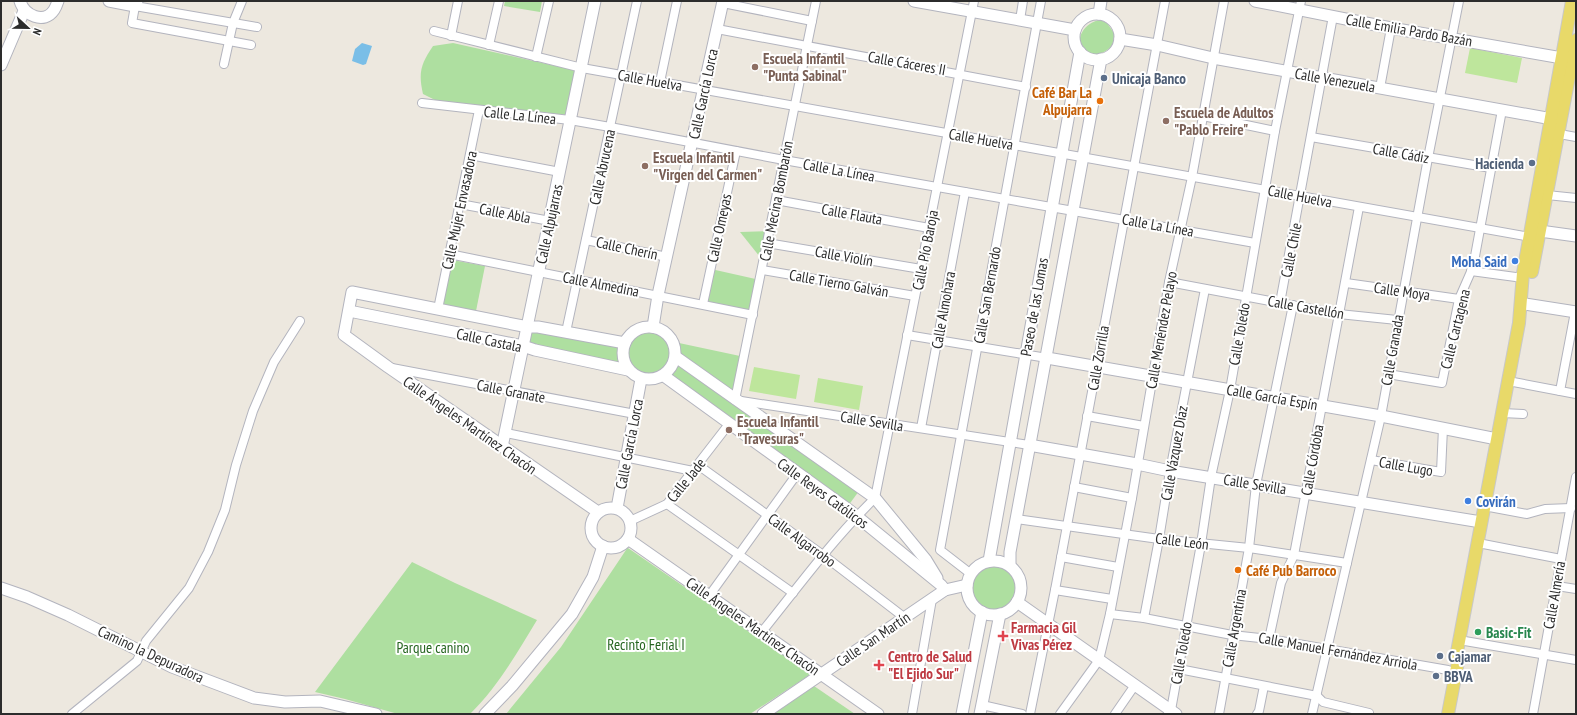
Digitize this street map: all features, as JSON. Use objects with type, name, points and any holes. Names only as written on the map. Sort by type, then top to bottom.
[{"type":"main road","points":[[1448,714],[1458,662],[1458,646],[1519,323],[1525,262],[1546,195],[1554,133],[1552,119],[1572,1]]},
{"type":"main road","points":[[1519,323],[1525,304],[1535,234],[1554,133],[1566,90],[1576,40]]},
{"type":"main road","points":[[1440,714],[1448,670],[1458,646]]},
{"type":"main road","points":[[1448,670],[1450,679],[1447,698],[1450,700]]},
{"type":"street","points":[[1,65],[22,6],[33,16],[41,17],[54,11],[58,1]]},
{"type":"street","points":[[109,1],[136,3],[257,27]]},
{"type":"street","points":[[224,64],[233,23],[242,1]]},
{"type":"street","points":[[451,36],[458,1]]},
{"type":"street","points":[[489,45],[499,1]]},
{"type":"street","points":[[536,57],[549,1]]},
{"type":"street","name":"Calle Alpujarras","points":[[502,447],[596,1]]},
{"type":"street","name":"Calle Abrucena","points":[[566,332],[637,1]]},
{"type":"street","points":[[660,82],[677,1]]},
{"type":"street","name":"Calle Mecina Bombarón","points":[[735,400],[816,1]]},
{"type":"street","points":[[914,1],[973,6],[1020,20],[1075,30]]},
{"type":"street","points":[[1020,20],[1023,1]]},
{"type":"street","name":"Calle San Bernardo","points":[[969,580],[940,550],[1041,1]]},
{"type":"street","points":[[1099,14],[1101,1]]},
{"type":"street","name":"Calle Zorrilla","points":[[1030,714],[1049,624],[1066,526],[1081,454],[1165,1]]},
{"type":"street","name":"Calle Menéndez Pelayo","points":[[1099,660],[1110,614],[1132,498],[1169,282],[1192,177],[1224,1]]},
{"type":"street","name":"Calle Emilia Pardo Bazán","points":[[1255,1],[1300,5],[1333,16],[1391,28],[1562,58]]},
{"type":"street","name":"Calle Granada","points":[[1312,714],[1381,416],[1397,320],[1459,1]]},
{"type":"street","points":[[723,2],[812,21]]},
{"type":"street","name":"Calle García Lorca","points":[[653,327],[658,296],[723,2]]},
{"type":"street","points":[[136,3],[132,23],[252,44]]},
{"type":"street","name":"Calle Toledo","points":[[1171,713],[1185,626],[1201,544],[1210,477],[1230,390],[1264,189],[1300,5]]},
{"type":"street","name":"Calle Pío Baroja","points":[[875,498],[973,6]]},
{"type":"street","points":[[1091,14],[1099,14],[1106,15],[1112,19],[1117,25],[1120,39],[1114,52],[1108,57],[1093,59],[1086,57],[1080,52],[1074,38],[1075,30],[1078,23],[1084,18],[1091,14]]},
{"type":"street","name":"Calle Chile","points":[[1280,303],[1301,196],[1333,16]]},
{"type":"street","points":[[1380,88],[1391,28]]},
{"type":"street","name":"Calle Cáceres II","points":[[717,29],[1026,86]]},
{"type":"street","name":"Calle Huelva","points":[[434,32],[582,68],[1264,189],[1417,218],[1479,228],[1535,234]]},
{"type":"street","name":"Calle Venezuela","points":[[1120,39],[1157,45],[1213,58],[1552,119]]},
{"type":"street","name":"Paseo de las Lomas","points":[[989,561],[1009,442],[1080,52]]},
{"type":"street","name":"Paseo de las Lomas","points":[[1010,565],[1010,552],[1029,445],[1047,358],[1102,59]]},
{"type":"street","points":[[1566,90],[1576,80]]},
{"type":"street","name":"Calle La Línea","points":[[422,103],[570,120],[784,160],[1255,243]]},
{"type":"street","name":"Calle Mujer Envasadora","points":[[438,309],[479,110]]},
{"type":"street","name":"Calle Cartagena","points":[[1388,374],[1442,383],[1459,299],[1471,271],[1502,110]]},
{"type":"street","points":[[1203,116],[1275,131]]},
{"type":"street","points":[[1554,133],[1576,137]]},
{"type":"street","name":"Calle Cádiz","points":[[1311,137],[1491,168]]},
{"type":"street","name":"Calle Omeyas","points":[[703,304],[736,151]]},
{"type":"street","points":[[470,155],[560,172]]},
{"type":"street","name":"Calle Almohara","points":[[921,428],[965,192]]},
{"type":"street","points":[[1546,195],[1576,198]]},
{"type":"street","name":"Calle Flauta","points":[[776,200],[929,228]]},
{"type":"street","name":"Calle Abla","points":[[460,204],[550,221]]},
{"type":"street","name":"Calle Córdoba","points":[[1269,639],[1282,583],[1294,555],[1359,207]]},
{"type":"street","points":[[1535,234],[1576,236]]},
{"type":"street","name":"Calle Cherín","points":[[586,240],[667,257]]},
{"type":"street","name":"Calle Violín","points":[[767,243],[921,269]]},
{"type":"street","name":"Calle Almedina","points":[[450,254],[753,315]]},
{"type":"street","points":[[1525,262],[1525,304],[1575,312],[1560,391]]},
{"type":"street","name":"Calle Tierno Galván","points":[[762,270],[915,296]]},
{"type":"street","points":[[1471,271],[1523,278]]},
{"type":"street","name":"Calle Castellón","points":[[1169,282],[1339,314],[1397,320]]},
{"type":"street","name":"Calle Moya","points":[[1346,283],[1459,299]]},
{"type":"street","name":"Calle Vázquez Díaz","points":[[1144,618],[1170,471],[1205,289]]},
{"type":"street","name":"Calle Castala","points":[[625,343],[566,332],[528,327],[352,292],[349,311],[523,346],[534,350],[628,370]]},
{"type":"street","name":"Calle Argentina","points":[[1219,714],[1226,679],[1232,635],[1249,548],[1256,485],[1293,305]]},
{"type":"street","name":"Calle Ángeles Martínez Chacón","points":[[349,311],[344,335],[502,447],[598,512]]},
{"type":"street","points":[[72,714],[138,661],[146,640],[189,588],[208,552],[225,510],[236,465],[253,412],[274,362],[300,321]]},
{"type":"street","points":[[644,327],[653,327],[661,329],[670,337],[675,349],[676,357],[669,371],[664,376],[657,379],[641,379],[628,370],[623,357],[625,343],[630,335],[636,330],[644,327]]},
{"type":"street","points":[[907,335],[1047,358]]},
{"type":"street","name":"Calle Reyes Católicos","points":[[676,357],[875,498],[926,560],[943,587]]},
{"type":"street","name":"Calle García Espín","points":[[1047,358],[1381,416],[1497,439]]},
{"type":"street","name":"Calle Granate","points":[[388,367],[635,414]]},
{"type":"street","name":"Calle Reyes Católicos","points":[[664,376],[856,516],[943,587]]},
{"type":"street","name":"Calle García Lorca","points":[[617,508],[641,379]]},
{"type":"street","points":[[1508,381],[1576,394]]},
{"type":"street","name":"Calle Sevilla","points":[[735,400],[1029,445],[1170,471],[1306,492],[1481,522]]},
{"type":"street","points":[[1502,413],[1523,414]]},
{"type":"street","points":[[1087,416],[1144,426]]},
{"type":"street","name":"Calle Jade","points":[[630,521],[667,504],[729,424]]},
{"type":"street","name":"Calle Lugo","points":[[1371,460],[1441,472],[1443,428]]},
{"type":"street","name":"Calle Algarrobo","points":[[506,433],[627,457],[696,468],[767,514],[905,618]]},
{"type":"street","points":[[709,596],[797,474]]},
{"type":"street","name":"Calle Almería","points":[[1532,714],[1574,495],[1576,477]]},
{"type":"street","points":[[1074,487],[1132,498]]},
{"type":"street","points":[[761,633],[823,555],[856,516],[875,498]]},
{"type":"street","points":[[667,504],[793,593]]},
{"type":"street","points":[[1484,506],[1527,514],[1545,509],[1571,508]]},
{"type":"street","points":[[610,507],[617,508],[623,511],[630,521],[631,527],[628,539],[623,544],[610,548],[598,543],[591,531],[594,518],[598,512],[610,507]]},
{"type":"street","name":"Calle León","points":[[1016,519],[1159,539],[1249,548],[1347,563]]},
{"type":"street","name":"Calle Ángeles Martínez Chacón","points":[[628,539],[878,714]]},
{"type":"street","points":[[1478,543],[1561,559]]},
{"type":"street","points":[[485,714],[512,686],[572,614],[593,577],[604,546]]},
{"type":"street","points":[[1061,557],[1118,567]]},
{"type":"street","points":[[989,561],[1003,562],[1010,565],[1020,578],[1022,586],[1021,595],[1018,602],[1007,612],[994,615],[982,612],[975,608],[967,593],[969,580],[977,566],[989,561]]},
{"type":"street","name":"Calle San Martín","points":[[762,714],[905,618],[932,599],[943,587],[969,580]]},
{"type":"street","points":[[1557,586],[1576,589]]},
{"type":"street","name":"Camino la Depuradora","points":[[1,588],[27,597],[68,615],[172,667],[254,698],[285,702],[320,701],[376,714]]},
{"type":"street","points":[[1055,590],[1112,599]]},
{"type":"street","points":[[912,714],[932,599]]},
{"type":"street","points":[[1018,602],[1135,685],[1171,713]]},
{"type":"street","points":[[962,714],[982,612]]},
{"type":"street","points":[[1000,614],[981,710],[1022,714]]},
{"type":"street","name":"Calle Manuel Fernández Arriola","points":[[1110,614],[1144,618],[1232,635],[1269,639],[1448,670]]},
{"type":"street","points":[[1458,646],[1543,654],[1576,660]]},
{"type":"street","points":[[1060,714],[1099,660]]},
{"type":"street","points":[[1179,669],[1317,696],[1323,702],[1369,713]]},
{"type":"street","points":[[1115,714],[1135,685]]},
{"type":"street","points":[[1257,714],[1260,711],[1264,686]]},
{"type":"green space","points":[[505,1],[542,1],[540,12],[504,6]]},
{"type":"green space","points":[[1100,20],[1107,23],[1114,33],[1114,38],[1110,48],[1104,52],[1093,54],[1082,48],[1080,38],[1085,28],[1089,24]]},
{"type":"green space","points":[[453,43],[578,71],[567,115],[435,100],[423,94],[421,74],[423,63],[429,52],[433,46]]},
{"type":"green space","points":[[1470,48],[1522,58],[1517,83],[1465,73]]},
{"type":"green space","points":[[770,231],[764,262],[740,232]]},
{"type":"green space","points":[[452,260],[485,266],[476,311],[443,306]]},
{"type":"green space","points":[[711,269],[760,280],[753,315],[703,304]]},
{"type":"green space","points":[[530,331],[620,345],[619,365],[528,345]]},
{"type":"green space","points":[[645,332],[653,332],[665,338],[671,350],[671,358],[665,370],[653,376],[645,376],[633,370],[627,358],[627,350],[633,338]]},
{"type":"green space","points":[[679,343],[740,356],[733,393],[680,355]]},
{"type":"green space","points":[[679,364],[859,491],[848,506],[671,376]]},
{"type":"green space","points":[[754,367],[800,375],[796,399],[749,391]]},
{"type":"green space","points":[[818,378],[863,386],[859,410],[814,402]]},
{"type":"green space","name":"Recinto Ferial I","points":[[628,547],[811,674],[750,714],[506,714],[561,647]]},
{"type":"green space","name":"Parque canino","points":[[412,562],[537,620],[498,682],[470,714],[398,714],[315,692]]},
{"type":"green space","points":[[994,564],[1003,566],[1011,571],[1016,579],[1018,588],[1016,597],[1011,605],[1003,610],[994,612],[985,610],[977,605],[972,597],[970,588],[972,579],[977,571],[985,566]]},
{"type":"green space","points":[[814,686],[855,714],[772,714]]},
{"type":"water","points":[[362,43],[372,46],[366,64],[363,65],[352,61],[355,49]]},
{"type":"place","name":"Escuela Infantil \"Punta Sabinal\"","points":[[755,67]]},
{"type":"place","name":"Unicaja Banco","points":[[1104,78]]},
{"type":"place","name":"Café Bar La Alpujarra","points":[[1100,101]]},
{"type":"place","name":"Escuela de Adultos \"Pablo Freire\"","points":[[1166,121]]},
{"type":"place","name":"Hacienda","points":[[1532,163]]},
{"type":"place","name":"Escuela Infantil \"Virgen del Carmen\"","points":[[645,166]]},
{"type":"place","name":"Moha Said","points":[[1515,261]]},
{"type":"place","name":"Escuela Infantil \"Travesuras\"","points":[[729,430]]},
{"type":"place","name":"Covirán","points":[[1468,501]]},
{"type":"place","name":"Café Pub Barroco","points":[[1238,570]]},
{"type":"place","name":"Basic-Fit","points":[[1478,632]]},
{"type":"place","name":"Farmacia Gil Vivas Pérez","points":[[1003,636]]},
{"type":"place","name":"Cajamar","points":[[1440,656]]},
{"type":"place","name":"Centro de Salud \"El Ejido Sur\"","points":[[879,665]]},
{"type":"place","name":"BBVA","points":[[1436,676]]}]
